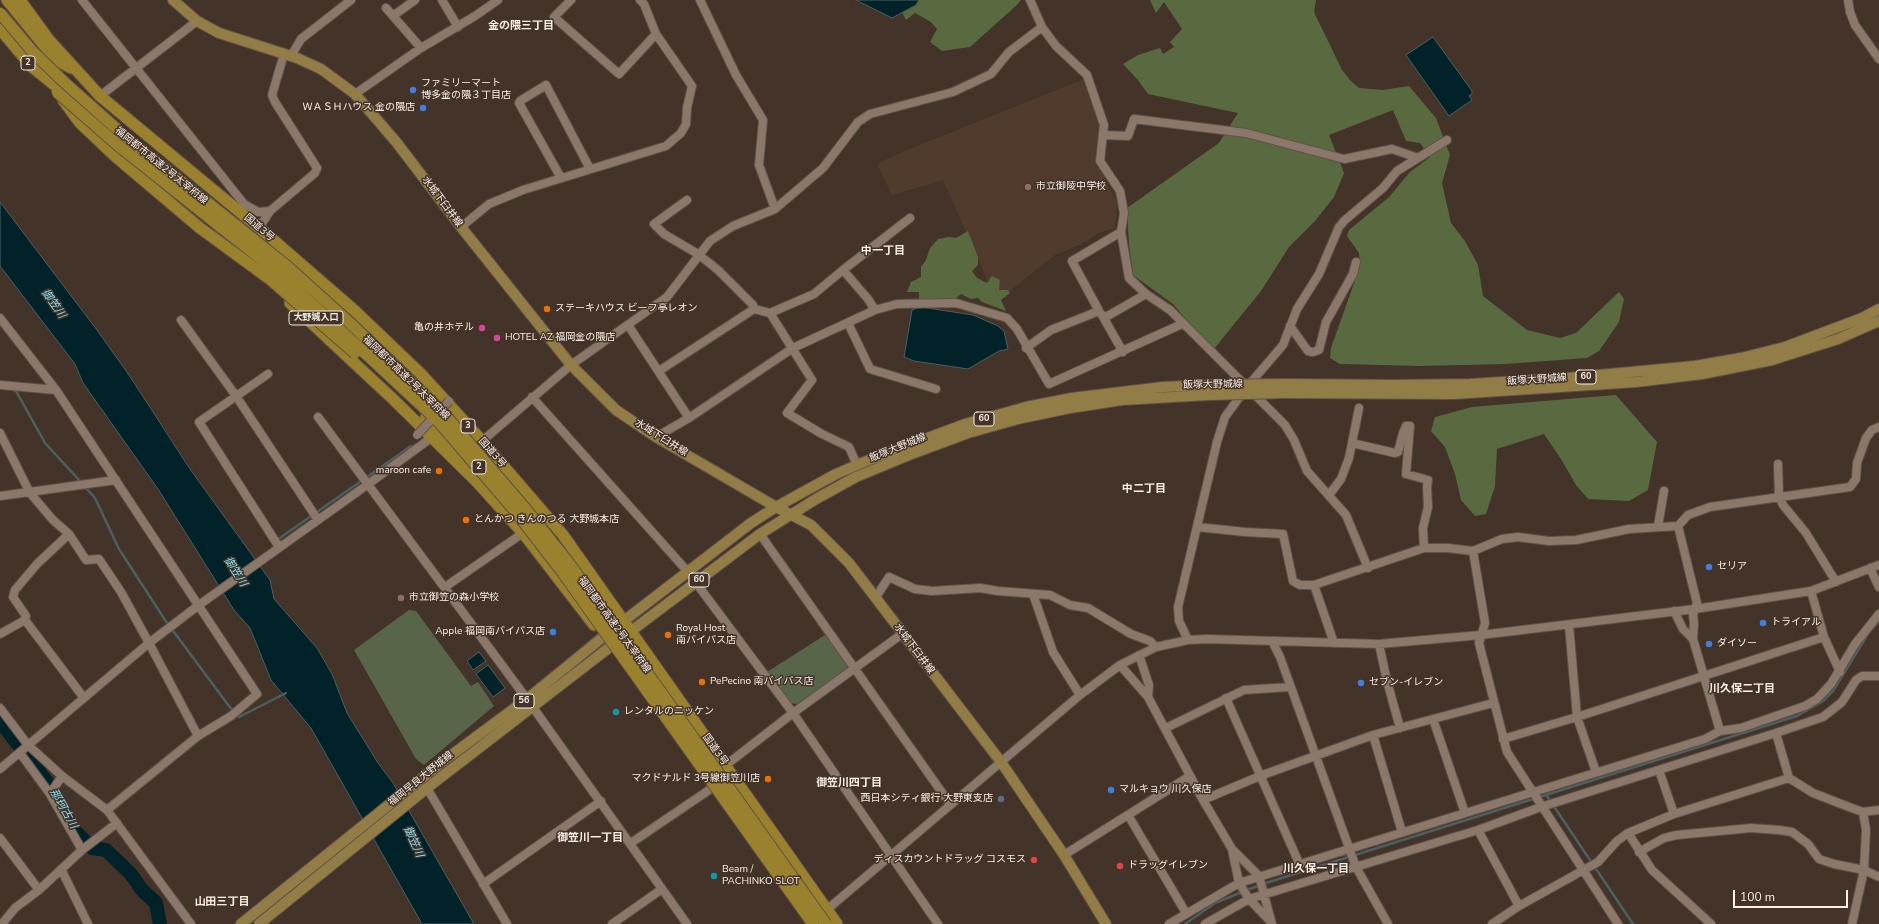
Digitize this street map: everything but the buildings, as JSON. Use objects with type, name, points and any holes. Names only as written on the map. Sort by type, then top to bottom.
[{"type":"highway","points":[[7,0],[56,60],[77,70]]},
{"type":"highway","name":"国道3号","points":[[20,0],[49,40],[100,96],[259,228],[355,311],[410,364],[482,441],[563,535],[837,924]]},
{"type":"highway","name":"福岡都市高速2号太宰府線","points":[[0,14],[32,51],[64,82],[127,138],[288,267],[350,323],[445,415],[524,507],[571,566],[826,924]]},
{"type":"highway","points":[[0,30],[32,67],[188,198],[285,298],[394,400],[476,482],[523,533],[603,637],[810,924]]},
{"type":"highway","name":"福岡都市高速2号太宰府線","points":[[0,34],[57,92],[120,147],[280,274],[438,421],[516,512],[563,573],[810,924]]},
{"type":"highway","name":"大野城入口","points":[[57,92],[80,123],[116,158],[200,228],[271,280],[426,416],[457,453],[476,482]]},
{"type":"main road","name":"水城下臼井線","points":[[173,0],[196,20],[220,33],[287,55],[321,69],[356,94],[397,143],[461,227],[571,365],[616,410],[656,437],[776,507],[811,525],[849,562],[902,634],[1001,762],[1064,855],[1106,924]]},
{"type":"main road","name":"飯塚大野城線","points":[[603,637],[751,523],[776,507],[836,474],[926,437],[965,424],[1026,407],[1121,391],[1284,389],[1470,384],[1567,378],[1695,366],[1741,358],[1785,347],[1862,318],[1879,309]]},
{"type":"main road","name":"飯塚大野城線","points":[[1284,389],[1454,394],[1658,380],[1736,368],[1790,355],[1838,339],[1879,321]]},
{"type":"main road","name":"飯塚大野城線","points":[[610,647],[760,534],[790,514],[856,477],[968,433],[1018,419],[1070,408],[1122,400],[1208,390]]},
{"type":"main road","name":"福岡早良大野城線","points":[[259,924],[451,770],[530,703],[603,637]]},
{"type":"main road","name":"福岡早良大野城線","points":[[241,924],[442,762],[610,647]]},
{"type":"street","points":[[82,0],[244,204],[258,212],[270,211]]},
{"type":"street","points":[[259,228],[270,211],[315,173],[317,168],[275,102],[272,94],[287,55],[301,39],[351,0]]},
{"type":"street","points":[[393,16],[415,0]]},
{"type":"street","points":[[442,0],[458,27]]},
{"type":"street","points":[[356,94],[421,48],[458,27],[498,0]]},
{"type":"street","points":[[461,227],[489,204],[523,190],[666,146],[681,133],[686,124],[687,108],[692,86],[656,34],[644,4],[640,0]]},
{"type":"street","points":[[700,0],[736,75],[763,120],[759,165],[775,209]]},
{"type":"street","points":[[1030,0],[1042,27],[1056,46],[1087,75],[1104,125],[1100,161],[1120,191],[1124,213],[1121,232],[1129,278],[1146,294],[1170,310],[1182,324],[1285,425],[1294,440],[1307,470],[1346,515],[1368,568]]},
{"type":"street","points":[[1848,0],[1850,12],[1855,25],[1879,59]]},
{"type":"street","points":[[566,1],[554,17],[619,74],[656,34]]},
{"type":"street","points":[[386,8],[421,48]]},
{"type":"street","points":[[100,96],[196,20]]},
{"type":"street","points":[[482,441],[571,365],[667,297],[710,240],[733,226],[775,209],[823,168],[858,122],[870,114],[953,92],[991,74],[1009,52],[1042,27]]},
{"type":"street","points":[[561,178],[519,103],[520,100],[546,85],[590,169]]},
{"type":"street","points":[[1103,136],[1128,136],[1134,120],[1246,133],[1344,159],[1392,149],[1418,158]]},
{"type":"street","points":[[1188,640],[1179,621],[1178,607],[1217,442],[1225,417],[1283,345],[1297,309],[1319,274],[1339,227],[1345,220],[1384,188],[1397,171],[1447,140]]},
{"type":"street","points":[[687,200],[654,224],[664,234],[698,254],[724,275],[753,305],[754,309]]},
{"type":"street","points":[[659,371],[754,309],[770,313],[814,294],[910,218]]},
{"type":"street","points":[[1121,232],[1072,261],[1123,352]]},
{"type":"street","points":[[1290,326],[1308,351],[1313,352],[1319,350],[1326,322],[1352,274],[1356,262]]},
{"type":"street","points":[[843,270],[868,299],[875,310]]},
{"type":"street","points":[[1104,318],[1146,294]]},
{"type":"street","points":[[656,437],[689,418],[793,348],[875,310],[897,304],[956,303],[1007,318],[1017,329],[1026,348],[1049,384],[1123,352],[1182,324]]},
{"type":"street","points":[[1026,348],[1051,330],[1099,311]]},
{"type":"street","points":[[770,313],[812,380],[787,413],[822,434],[849,447],[858,465]]},
{"type":"street","points":[[0,318],[56,390],[257,694],[231,716],[198,736],[107,810]]},
{"type":"street","points":[[181,320],[236,396],[318,520]]},
{"type":"street","points":[[848,323],[870,369],[936,389]]},
{"type":"street","points":[[628,325],[689,418]]},
{"type":"street","points":[[268,374],[199,422],[278,548]]},
{"type":"street","points":[[0,385],[56,390]]},
{"type":"street","points":[[532,397],[688,572],[793,713],[938,924]]},
{"type":"street","points":[[417,435],[449,401]]},
{"type":"street","points":[[1328,495],[1342,479],[1352,443],[1359,408]]},
{"type":"street","points":[[318,417],[530,703],[687,924]]},
{"type":"street","points":[[1352,443],[1394,453],[1398,452],[1403,432],[1406,426],[1410,426],[1406,474],[1428,480],[1428,507],[1423,528],[1424,548]]},
{"type":"street","points":[[1197,527],[1283,534],[1293,581],[1300,585],[1314,585],[1424,548],[1448,548],[1473,551],[1502,539],[1518,537],[1549,541],[1576,540],[1629,529],[1658,526],[1678,526],[1688,515],[1710,507],[1850,487],[1856,479],[1857,463],[1866,438],[1872,430],[1879,427]]},
{"type":"street","points":[[0,433],[30,492],[53,520],[69,534],[86,560],[99,559],[121,592],[198,736]]},
{"type":"street","points":[[0,769],[149,643],[278,548],[368,486],[431,438]]},
{"type":"street","points":[[1778,464],[1779,496],[1783,505],[1806,533],[1836,582]]},
{"type":"street","points":[[0,496],[116,480]]},
{"type":"street","points":[[1658,526],[1664,491]]},
{"type":"street","points":[[1678,526],[1697,603],[1693,615],[1694,623],[1692,639],[1720,731]]},
{"type":"street","points":[[445,588],[523,533]]},
{"type":"street","points":[[69,534],[37,564],[15,590],[13,597],[26,616],[25,620],[84,698]]},
{"type":"street","points":[[760,534],[950,804]]},
{"type":"street","points":[[1473,551],[1485,623],[1479,643],[1493,703],[1507,752],[1541,807],[1586,869],[1618,924]]},
{"type":"street","points":[[810,924],[1080,695],[1120,665],[1156,647],[1188,640],[1379,644],[1481,636],[1695,609],[1811,591],[1879,564]]},
{"type":"street","points":[[1870,568],[1879,587]]},
{"type":"street","points":[[876,598],[889,577],[915,589],[932,591],[980,588],[1033,594],[1050,594],[1070,605],[1088,608],[1131,634],[1150,641],[1156,647]]},
{"type":"street","points":[[1314,585],[1334,643]]},
{"type":"street","points":[[1811,591],[1824,637],[1840,672]]},
{"type":"street","points":[[1033,594],[1053,652],[1080,695]]},
{"type":"street","points":[[1674,611],[1683,629],[1692,639]]},
{"type":"street","points":[[1169,924],[1239,883],[1259,876],[1704,739],[1720,731],[1741,728],[1805,706],[1817,699],[1840,672],[1855,644],[1879,614]]},
{"type":"street","points":[[0,634],[25,620]]},
{"type":"street","points":[[1569,625],[1577,717],[1596,772]]},
{"type":"street","points":[[726,765],[793,713],[856,669],[902,634]]},
{"type":"street","points":[[1503,739],[1577,717],[1824,637]]},
{"type":"street","points":[[1272,641],[1280,657],[1356,866],[1388,924]]},
{"type":"street","points":[[1379,644],[1400,728]]},
{"type":"street","points":[[1139,655],[1149,685],[1148,697]]},
{"type":"street","points":[[1120,665],[1148,697],[1166,728],[1203,800],[1232,849],[1259,876],[1271,922]]},
{"type":"street","points":[[1205,924],[1249,899],[1478,830],[1541,807],[1823,717],[1842,702],[1856,680],[1862,676],[1879,676]]},
{"type":"street","points":[[1166,728],[1244,690],[1290,687]]},
{"type":"street","points":[[1226,698],[1299,863]]},
{"type":"street","points":[[1203,800],[1316,754],[1373,734],[1493,703]]},
{"type":"street","points":[[0,708],[28,745],[62,776],[107,810],[191,924]]},
{"type":"street","points":[[1433,718],[1465,813]]},
{"type":"street","points":[[1776,733],[1789,778],[1813,793],[1863,812],[1879,810]]},
{"type":"street","points":[[1373,734],[1402,832]]},
{"type":"street","points":[[20,753],[50,794],[82,850]]},
{"type":"street","points":[[1659,770],[1674,814]]},
{"type":"street","points":[[50,794],[62,776]]},
{"type":"street","points":[[1064,855],[1190,776]]},
{"type":"street","points":[[1492,924],[1519,906],[1598,862],[1617,841],[1628,833],[1674,814],[1789,778]]},
{"type":"street","points":[[427,788],[507,924]]},
{"type":"street","points":[[631,844],[712,788]]},
{"type":"street","points":[[483,884],[600,801]]},
{"type":"street","points":[[1852,924],[1864,870],[1866,830],[1863,812]]},
{"type":"street","points":[[1128,814],[1186,913]]},
{"type":"street","points":[[2,924],[15,908],[39,890],[82,850],[117,824]]},
{"type":"street","points":[[1639,852],[1664,838],[1751,828],[1792,832],[1808,844],[1819,859],[1834,864],[1864,870],[1879,877]]},
{"type":"street","points":[[1478,830],[1519,906]]},
{"type":"street","points":[[1628,833],[1652,870],[1712,924]]},
{"type":"street","points":[[0,838],[39,890]]},
{"type":"street","points":[[1232,849],[1239,883],[1249,899],[1271,922]]},
{"type":"street","points":[[61,869],[88,924]]},
{"type":"street","points":[[612,924],[662,889]]},
{"type":"shaded area","name":"市立御陵中学校","points":[[1084,79],[1099,125],[1097,161],[1117,204],[1115,228],[1099,233],[1084,243],[1055,255],[1001,298],[993,293],[943,180],[892,195],[878,166],[880,162],[912,148]]},
{"type":"green space","points":[[919,0],[1021,0],[970,47],[942,51],[930,42],[937,29],[931,22],[915,13],[906,20],[902,12],[910,9]]},
{"type":"green space","points":[[1150,0],[1316,0],[1314,12],[1342,70],[1350,80],[1359,88],[1383,90],[1409,86],[1436,118],[1450,155],[1442,183],[1451,223],[1465,241],[1478,265],[1483,296],[1527,330],[1560,338],[1576,333],[1619,292],[1624,299],[1619,322],[1599,351],[1587,358],[1505,364],[1421,366],[1340,364],[1330,358],[1331,348],[1360,266],[1359,253],[1347,236],[1349,230],[1389,197],[1410,172],[1430,157],[1420,143],[1406,141],[1393,110],[1329,135],[1344,173],[1334,197],[1315,221],[1289,247],[1261,291],[1214,349],[1173,304],[1133,275],[1129,245],[1127,208],[1219,143],[1238,113],[1148,94],[1138,80],[1123,64],[1138,55],[1160,48],[1163,54],[1174,47],[1170,42],[1182,29],[1164,2],[1156,13]]},
{"type":"green space","points":[[968,231],[978,257],[978,265],[972,271],[977,278],[987,283],[992,276],[1000,280],[999,290],[1008,290],[1010,293],[1001,300],[1006,311],[982,302],[978,298],[971,299],[961,294],[955,299],[919,300],[919,292],[907,292],[911,282],[921,277],[921,267],[926,260],[930,248],[938,239],[949,237],[956,238]]},
{"type":"green space","points":[[1616,395],[1657,442],[1648,490],[1629,501],[1588,499],[1576,485],[1544,434],[1497,449],[1495,486],[1486,514],[1475,516],[1461,500],[1455,474],[1445,447],[1431,431],[1435,417],[1472,407]]},
{"type":"green space","points":[[409,610],[416,611],[471,686],[478,682],[494,706],[424,765],[416,759],[354,650]]},
{"type":"green space","points":[[825,635],[848,664],[847,671],[797,704],[789,703],[767,672]]},
{"type":"water","points":[[856,0],[919,0],[916,5],[892,18]]},
{"type":"water","points":[[1433,37],[1472,91],[1472,94],[1469,96],[1472,100],[1449,116],[1406,55]]},
{"type":"water","name":"御笠川","points":[[0,202],[97,330],[129,375],[190,469],[270,580],[274,599],[317,648],[332,674],[347,713],[378,763],[393,783],[474,924],[422,924],[311,728],[271,680],[250,628],[234,610],[158,489],[83,383],[75,364],[0,266]]},
{"type":"water","points":[[921,307],[973,315],[998,326],[1004,331],[1008,349],[999,351],[968,369],[914,361],[904,357],[912,310]]},
{"type":"water","points":[[479,652],[486,661],[473,670],[467,661]]},
{"type":"water","points":[[488,665],[505,688],[493,697],[476,674]]},
{"type":"waterway","points":[[10,389],[16,391],[45,443],[81,482]]},
{"type":"waterway","points":[[277,540],[411,446]]},
{"type":"waterway","points":[[84,486],[95,498],[119,549],[165,620],[229,706],[239,717],[286,693]]},
{"type":"waterway","points":[[1247,890],[1797,716],[1823,701],[1833,691],[1868,634],[1879,621]]},
{"type":"waterway","name":"那珂古川","points":[[0,721],[47,782],[74,830],[92,848],[106,850],[131,874],[142,890],[156,903],[160,924]]},
{"type":"waterway","points":[[1547,796],[1633,924]]},
{"type":"waterway","points":[[1185,924],[1215,903],[1242,892]]},
{"type":"place","name":"ファミリーマート 博多金の隈３丁目店","points":[[413,90]]},
{"type":"place","name":"ＷＡＳＨハウス 金の隈店","points":[[423,108]]},
{"type":"place","name":"市立御陵中学校","points":[[1028,187]]},
{"type":"place","name":"ステーキハウス ビーフ亭レオン","points":[[547,309]]},
{"type":"place","name":"亀の井ホテル","points":[[482,328]]},
{"type":"place","name":"HOTEL AZ 福岡金の隈店","points":[[497,338]]},
{"type":"place","name":"maroon cafe","points":[[439,471]]},
{"type":"place","name":"とんかつ きんのつる 大野城本店","points":[[466,520]]},
{"type":"place","name":"セリア","points":[[1709,567]]},
{"type":"place","name":"市立御笠の森小学校","points":[[401,598]]},
{"type":"place","name":"トライアル","points":[[1763,623]]},
{"type":"place","name":"Apple 福岡南バイパス店","points":[[553,632]]},
{"type":"place","name":"Royal Host 南バイパス店","points":[[668,635]]},
{"type":"place","name":"ダイソー","points":[[1709,644]]},
{"type":"place","name":"PePecino 南バイパス店","points":[[702,682]]},
{"type":"place","name":"セブン-イレブン","points":[[1361,683]]},
{"type":"place","name":"レンタルのニッケン","points":[[616,712]]},
{"type":"place","name":"マクドナルド 3号線御笠川店","points":[[768,779]]},
{"type":"place","name":"マルキョウ 川久保店","points":[[1111,790]]},
{"type":"place","name":"西日本シティ銀行 大野東支店","points":[[1001,799]]},
{"type":"place","name":"ディスカウントドラッグ コスモス","points":[[1034,860]]},
{"type":"place","name":"ドラッグイレブン","points":[[1120,866]]},
{"type":"place","name":"Beam / PACHINKO SLOT","points":[[714,876]]},
{"type":"district","name":"金の隈三丁目","points":[[521,26]]},
{"type":"district","name":"中一丁目","points":[[883,251]]},
{"type":"district","name":"中二丁目","points":[[1144,489]]},
{"type":"district","name":"川久保二丁目","points":[[1742,689]]},
{"type":"district","name":"御笠川四丁目","points":[[849,783]]},
{"type":"district","name":"御笠川一丁目","points":[[590,838]]},
{"type":"district","name":"川久保一丁目","points":[[1316,869]]},
{"type":"district","name":"山田三丁目","points":[[222,902]]}]
